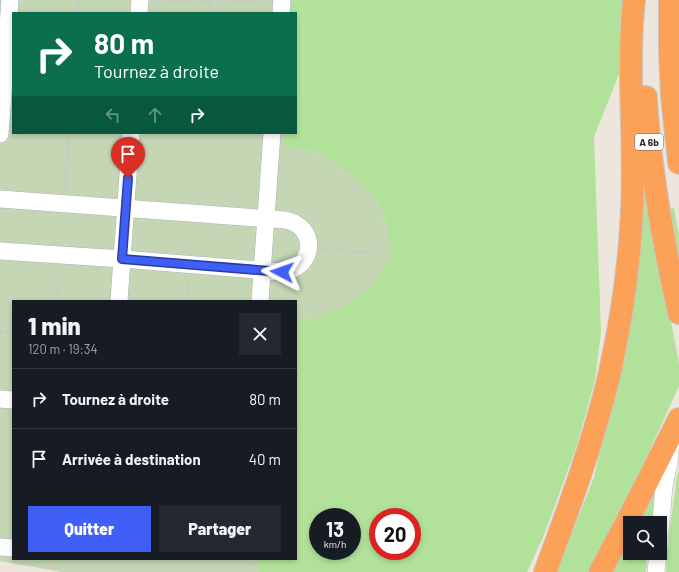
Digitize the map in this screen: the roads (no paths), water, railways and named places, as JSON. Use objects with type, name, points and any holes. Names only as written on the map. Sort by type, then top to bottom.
[{"type":"highway","points":[[545,572],[580,477],[600,410],[609,376],[623,303],[632,226],[633,190],[631,58],[634,0]]},
{"type":"highway","name":"A 6b","points":[[644,0],[643,60],[650,148],[663,237],[679,313]]},
{"type":"highway","points":[[670,0],[672,97],[679,163]]},
{"type":"highway","points":[[600,572],[675,428]]},
{"type":"lane","points":[[0,134],[10,0]]},
{"type":"lane","points":[[139,12],[140,0]]},
{"type":"lane","points":[[119,300],[130,134]]},
{"type":"lane","points":[[260,300],[272,134]]},
{"type":"lane","points":[[0,199],[292,221],[300,226],[306,235],[309,248],[304,261],[300,265],[292,270],[282,272],[0,251]]},
{"type":"lane","points":[[0,399],[12,400]]},
{"type":"lane","points":[[661,516],[664,486],[675,428]]},
{"type":"lane","points":[[0,546],[12,548]]},
{"type":"lane","points":[[656,572],[657,560]]}]
